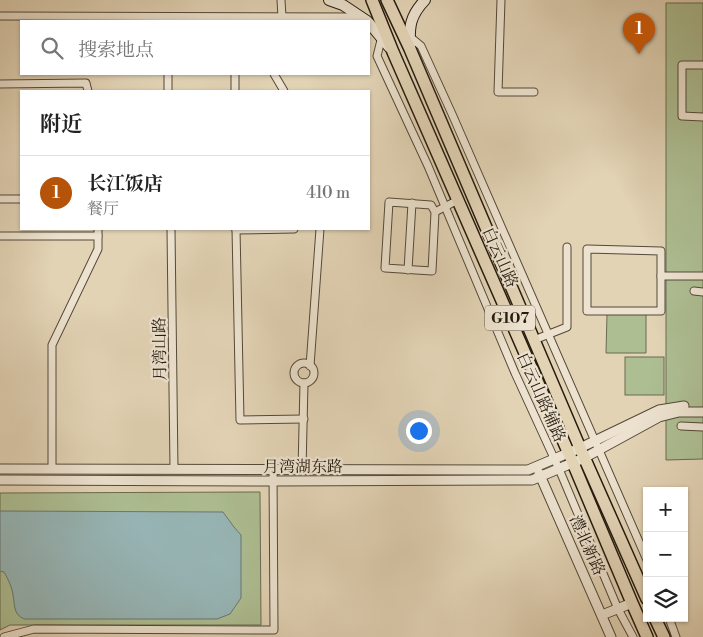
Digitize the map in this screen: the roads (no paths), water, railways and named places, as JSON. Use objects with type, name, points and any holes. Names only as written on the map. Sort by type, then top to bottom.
[{"type":"highway","name":"白云山路","points":[[372,0],[383,33],[571,458],[647,637]]},
{"type":"highway","name":"白云山路","points":[[387,0],[410,49],[582,453],[643,590]]},
{"type":"highway","points":[[657,622],[664,637]]},
{"type":"main road","points":[[329,0],[343,5],[365,20]]},
{"type":"main road","points":[[410,49],[411,21],[416,10],[425,0]]},
{"type":"main road","points":[[370,24],[383,33]]},
{"type":"street","points":[[281,0],[282,19]]},
{"type":"street","points":[[501,0],[498,92],[534,92]]},
{"type":"street","points":[[0,16],[324,20]]},
{"type":"street","name":"白云山路辅路","points":[[399,27],[421,46],[643,551]]},
{"type":"street","name":"白云山路辅路","points":[[383,33],[377,56],[428,166],[515,373],[559,469],[618,609],[633,637]]},
{"type":"street","points":[[703,65],[682,65],[682,116],[703,116]]},
{"type":"street","points":[[168,75],[168,90]]},
{"type":"street","points":[[235,75],[235,90]]},
{"type":"street","points":[[275,75],[283,90]]},
{"type":"street","points":[[0,84],[86,83],[88,90]]},
{"type":"street","points":[[0,199],[20,199]]},
{"type":"street","points":[[435,212],[458,200]]},
{"type":"street","points":[[389,202],[431,205],[435,212],[432,271],[385,268],[389,202]]},
{"type":"street","points":[[408,270],[412,204]]},
{"type":"street","name":"月湾山路","points":[[171,230],[174,469]]},
{"type":"street","points":[[236,230],[240,420],[304,419]]},
{"type":"street","points":[[310,366],[320,230]]},
{"type":"street","points":[[0,236],[98,232],[98,249],[52,345],[52,469]]},
{"type":"street","points":[[534,340],[567,327],[567,247]]},
{"type":"street","points":[[587,249],[662,251],[662,276],[661,311],[586,311],[587,249]]},
{"type":"street","points":[[662,276],[703,276]]},
{"type":"street","points":[[694,292],[703,292]]},
{"type":"street","points":[[302,363],[308,364],[313,371],[312,378],[304,383],[296,379],[294,373],[296,367],[302,363]]},
{"type":"street","points":[[302,470],[304,383]]},
{"type":"street","name":"月湾湖东路","points":[[582,453],[595,441],[659,410],[682,406],[703,406]]},
{"type":"street","name":"月湾湖东路","points":[[0,480],[532,480],[559,469],[571,458],[582,453],[600,450],[659,417],[679,412],[703,412]]},
{"type":"street","points":[[681,426],[703,427]]},
{"type":"street","name":"月湾湖东路","points":[[0,469],[528,470],[554,458],[571,458]]},
{"type":"street","name":"澧北新路","points":[[536,466],[611,637]]},
{"type":"street","points":[[4,637],[34,630],[274,630],[273,470]]},
{"type":"street","points":[[602,615],[632,603]]},
{"type":"street","points":[[670,622],[676,637]]},
{"type":"water","points":[[0,511],[223,512],[241,535],[241,598],[230,614],[217,619],[24,619],[16,612],[10,583],[4,572],[0,571]]},
{"type":"place","name":"长江饭店","points":[[639,54]]}]
